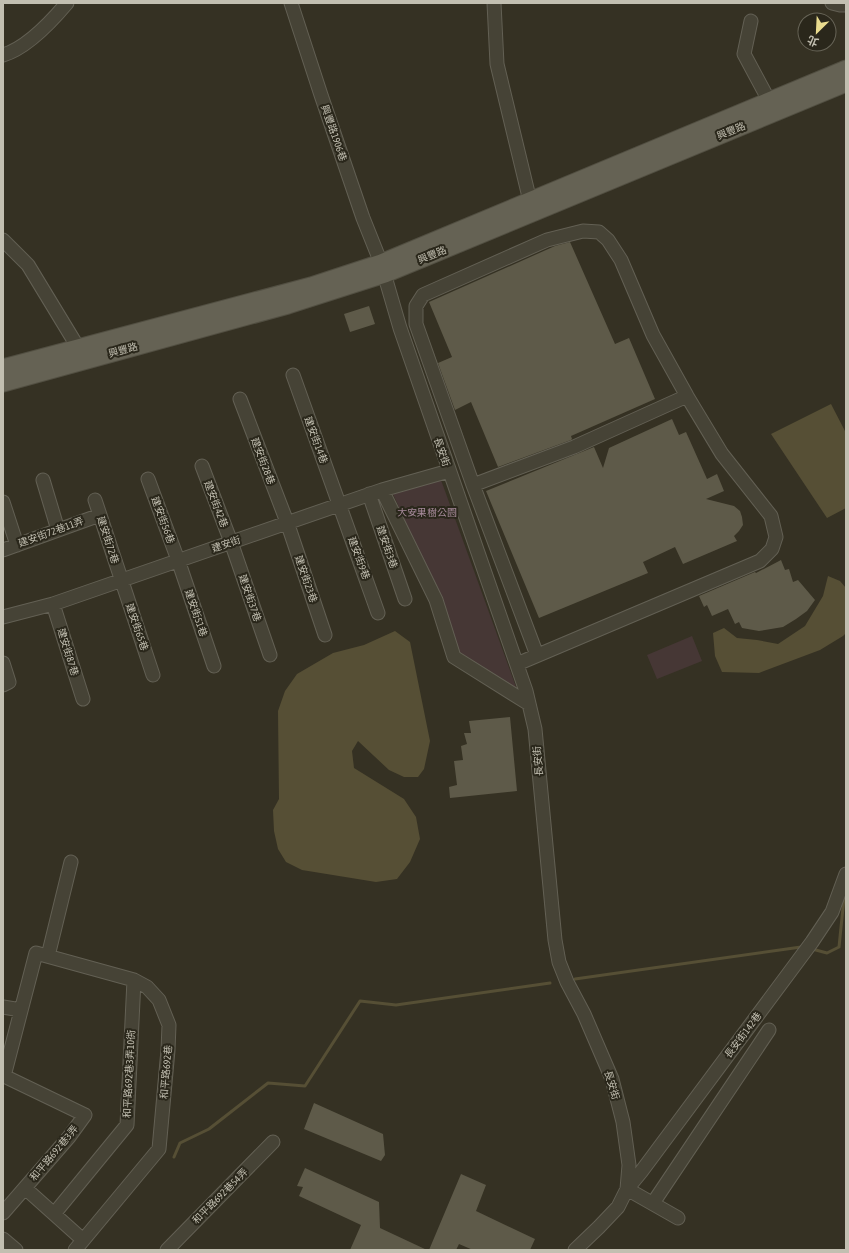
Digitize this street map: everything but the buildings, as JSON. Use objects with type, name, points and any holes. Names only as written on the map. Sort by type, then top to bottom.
[{"type":"main road","name":"興豐路","points":[[3,383],[288,305],[383,268],[772,107],[846,69]]},
{"type":"main road","name":"興豐路","points":[[3,368],[383,268],[530,201],[772,107],[846,83]]},
{"type":"street","points":[[3,55],[13,52],[40,31],[67,3]]},
{"type":"street","name":"興豐路1906巷","points":[[291,3],[363,218],[383,268]]},
{"type":"street","points":[[494,3],[496,64],[530,201]]},
{"type":"street","points":[[832,3],[840,6],[846,5]]},
{"type":"street","points":[[751,21],[744,54],[772,107]]},
{"type":"street","points":[[517,664],[760,561],[772,549],[776,537],[771,516],[722,454],[653,335],[621,260],[608,240],[599,232],[583,231],[547,240],[423,295],[416,306],[416,324],[473,485],[537,655]]},
{"type":"street","points":[[3,240],[28,265],[79,349]]},
{"type":"street","name":"長安街","points":[[383,268],[400,328],[478,550],[529,704],[535,729],[555,940],[559,962],[567,982],[584,1014],[612,1079],[623,1122],[629,1165],[627,1189],[618,1207],[575,1250]]},
{"type":"street","name":"建安街14巷","points":[[293,375],[339,504]]},
{"type":"street","points":[[473,485],[574,447],[687,396]]},
{"type":"street","name":"建安街28巷","points":[[240,399],[287,522]]},
{"type":"street","name":"建安街42巷","points":[[202,466],[231,542]]},
{"type":"street","name":"建安街","points":[[3,617],[53,604],[339,504],[449,471]]},
{"type":"street","name":"建安街56巷","points":[[148,479],[178,560]]},
{"type":"street","points":[[43,480],[58,530]]},
{"type":"street","points":[[382,490],[436,600],[454,657],[529,704]]},
{"type":"street","name":"建安街3巷","points":[[369,494],[405,599]]},
{"type":"street","name":"建安街72巷","points":[[95,500],[121,580]]},
{"type":"street","points":[[3,502],[17,545]]},
{"type":"street","name":"建安街9巷","points":[[339,504],[378,612]]},
{"type":"street","name":"建安街72巷11弄","points":[[3,550],[100,515]]},
{"type":"street","name":"建安街23巷","points":[[287,522],[325,635]]},
{"type":"street","name":"建安街37巷","points":[[231,542],[270,655]]},
{"type":"street","name":"建安街51巷","points":[[178,560],[214,666]]},
{"type":"street","name":"建安街65巷","points":[[121,580],[153,675]]},
{"type":"street","name":"建安街87巷","points":[[53,604],[83,699]]},
{"type":"street","points":[[3,663],[6,684]]},
{"type":"street","name":"和平路692巷3弄","points":[[71,862],[42,954],[21,1010],[4,1076],[85,1115],[25,1188],[54,1214],[79,1245]]},
{"type":"street","name":"長安街142巷","points":[[627,1189],[812,942],[832,912],[846,874]]},
{"type":"street","name":"和平路692巷","points":[[42,954],[134,980],[147,987],[159,1000],[169,1025],[159,1149],[79,1245]]},
{"type":"street","name":"和平路692巷3弄10衖","points":[[54,1214],[127,1125],[134,980]]},
{"type":"street","points":[[3,1007],[21,1010]]},
{"type":"street","points":[[653,1203],[769,1030]]},
{"type":"street","name":"和平路692巷54弄","points":[[167,1250],[273,1142]]},
{"type":"street","points":[[3,1213],[25,1188]]},
{"type":"street","points":[[627,1189],[678,1218]]},
{"type":"street","points":[[3,1239],[16,1250]]},
{"type":"green space","name":"大安果樹公園","points":[[441,480],[519,695],[458,658],[439,597],[393,494]]},
{"type":"green space","points":[[692,636],[702,661],[657,679],[647,655]]},
{"type":"shaded area","points":[[831,404],[846,433],[846,508],[827,518],[771,434]]},
{"type":"shaded area","points":[[828,576],[840,581],[846,588],[846,633],[843,636],[820,650],[759,673],[722,672],[715,656],[713,633],[724,628],[737,638],[778,644],[805,626],[823,596]]},
{"type":"shaded area","points":[[395,631],[410,642],[430,741],[424,769],[418,777],[404,777],[389,770],[358,741],[352,751],[354,768],[404,799],[416,817],[420,839],[410,862],[397,879],[376,882],[302,870],[286,862],[278,849],[274,831],[273,810],[279,799],[278,711],[285,691],[297,674],[333,653],[364,645]]},
{"type":"waterway","points":[[812,949],[827,953],[839,947],[844,898]]},
{"type":"waterway","points":[[575,979],[801,947],[804,948]]},
{"type":"waterway","points":[[174,1157],[180,1143],[209,1129],[268,1083],[305,1086],[360,1001],[396,1005],[550,983]]}]
